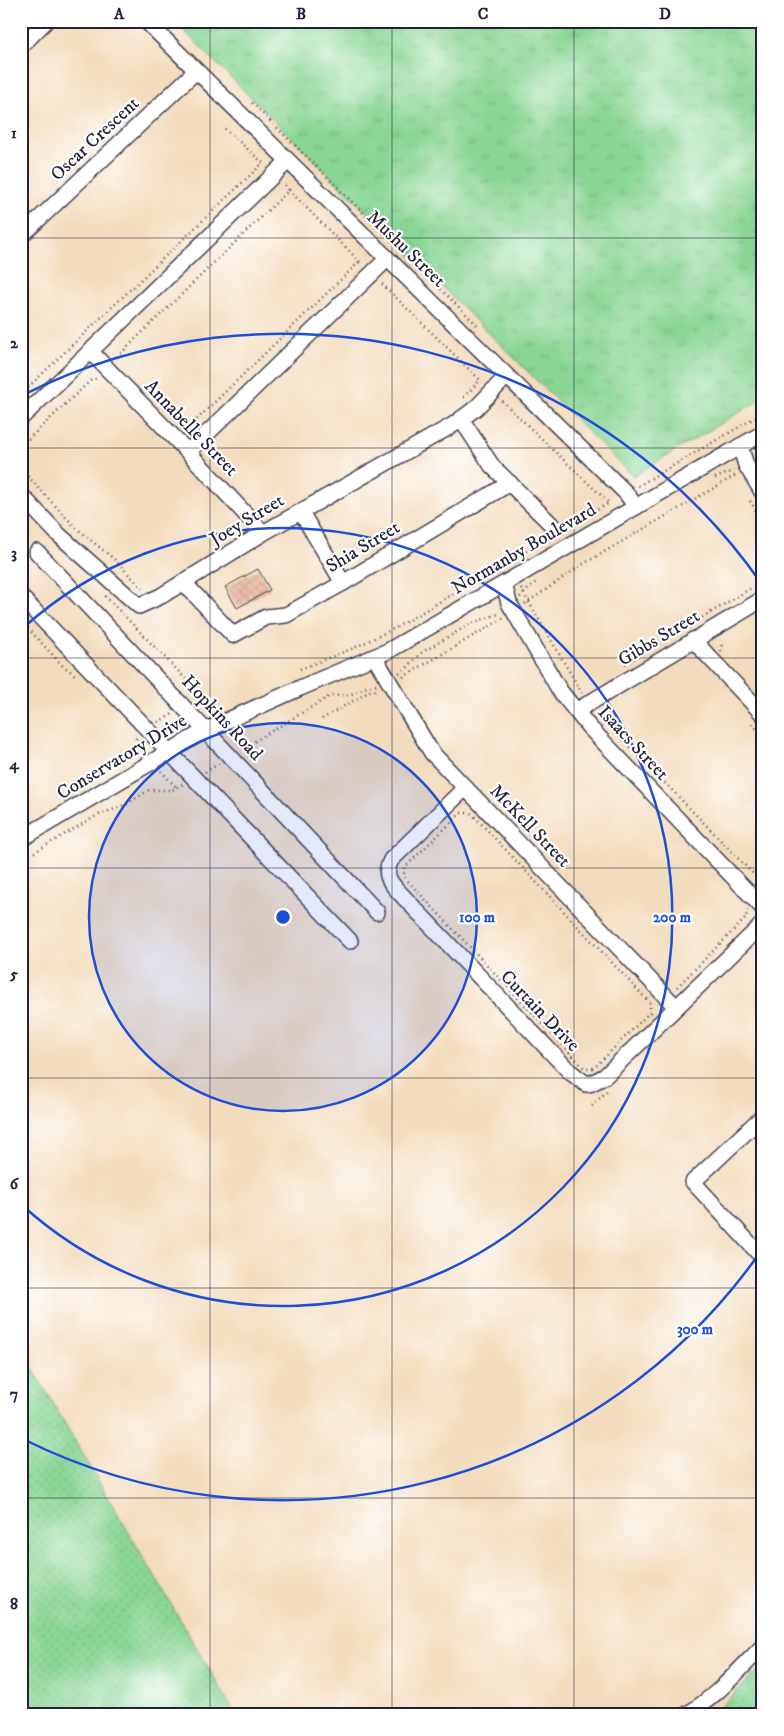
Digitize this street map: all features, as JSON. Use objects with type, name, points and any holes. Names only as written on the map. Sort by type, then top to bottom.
[{"type":"street","points":[[21,46],[46,21]]},
{"type":"street","name":"Mushu Street","points":[[146,21],[507,376],[633,487],[636,507]]},
{"type":"street","name":"Oscar Crescent","points":[[21,236],[196,71]]},
{"type":"street","points":[[21,418],[288,161]]},
{"type":"street","points":[[188,452],[387,259]]},
{"type":"street","name":"Annabelle Street","points":[[90,351],[263,533]]},
{"type":"street","name":"Joey Street","points":[[21,495],[59,535],[139,606],[161,596],[263,533],[430,438],[476,408],[507,376]]},
{"type":"street","points":[[461,418],[492,466],[556,532]]},
{"type":"street","name":"Normanby Boulevard","points":[[300,688],[375,658],[406,641],[763,433]]},
{"type":"street","points":[[740,446],[747,466],[763,493]]},
{"type":"street","name":"Shia Street","points":[[183,582],[233,634],[266,617],[286,614],[343,583],[510,484]]},
{"type":"street","points":[[301,512],[343,583]]},
{"type":"street","name":"Hopkins Road","points":[[37,552],[377,912]]},
{"type":"street","name":"Isaacs Street","points":[[504,584],[509,603],[560,691],[589,728],[763,908]]},
{"type":"street","points":[[21,597],[350,941]]},
{"type":"street","name":"Gibbs Street","points":[[576,711],[763,599]]},
{"type":"street","points":[[693,640],[756,718]]},
{"type":"street","name":"McKell Street","points":[[375,658],[432,753],[682,1002]]},
{"type":"street","name":"Conservatory Drive","points":[[21,840],[206,730],[300,688]]},
{"type":"street","points":[[397,864],[466,788]]},
{"type":"street","name":"Curtain Drive","points":[[397,864],[386,872],[397,890],[569,1070],[586,1084],[605,1076],[763,924]]},
{"type":"street","points":[[763,1116],[692,1182],[763,1258]]},
{"type":"street","points":[[686,1715],[713,1695],[763,1646]]},
{"type":"path","points":[[252,103],[480,328]]},
{"type":"path","points":[[21,394],[263,163],[223,127]]},
{"type":"path","points":[[186,430],[359,262]]},
{"type":"path","points":[[21,446],[90,381],[96,377],[103,384]]},
{"type":"path","points":[[300,668],[354,648],[397,627],[556,532],[609,503],[501,400]]},
{"type":"path","points":[[633,487],[763,413]]},
{"type":"path","points":[[710,480],[747,466]]},
{"type":"path","points":[[606,717],[581,692],[529,602],[580,566],[747,466]]},
{"type":"path","points":[[21,469],[76,528],[114,559],[144,589],[149,590]]},
{"type":"path","points":[[252,761],[245,747],[330,696],[349,695],[367,687],[390,682],[421,653],[470,624],[502,612],[509,603],[524,594],[541,577]]},
{"type":"path","points":[[636,657],[763,581]]},
{"type":"path","points":[[99,590],[202,696]]},
{"type":"path","points":[[322,719],[370,690],[378,690],[505,617],[508,625]]},
{"type":"path","points":[[608,707],[605,721],[763,884]]},
{"type":"path","points":[[756,718],[763,735]]},
{"type":"path","points":[[21,860],[96,816],[127,804],[149,790],[172,790],[177,788]]},
{"type":"path","points":[[461,813],[471,813],[650,1003],[650,1012],[594,1068],[584,1068],[404,877],[397,864],[461,813]]},
{"type":"path","points":[[682,1002],[676,986],[746,918],[747,910]]},
{"type":"green space","points":[[174,21],[763,21],[763,398],[633,476]]},
{"type":"green space","points":[[21,1349],[236,1715],[21,1715]]},
{"type":"green space","points":[[763,1666],[763,1715],[712,1715]]},
{"type":"building","points":[[258,569],[270,590],[237,608],[225,587]]}]
